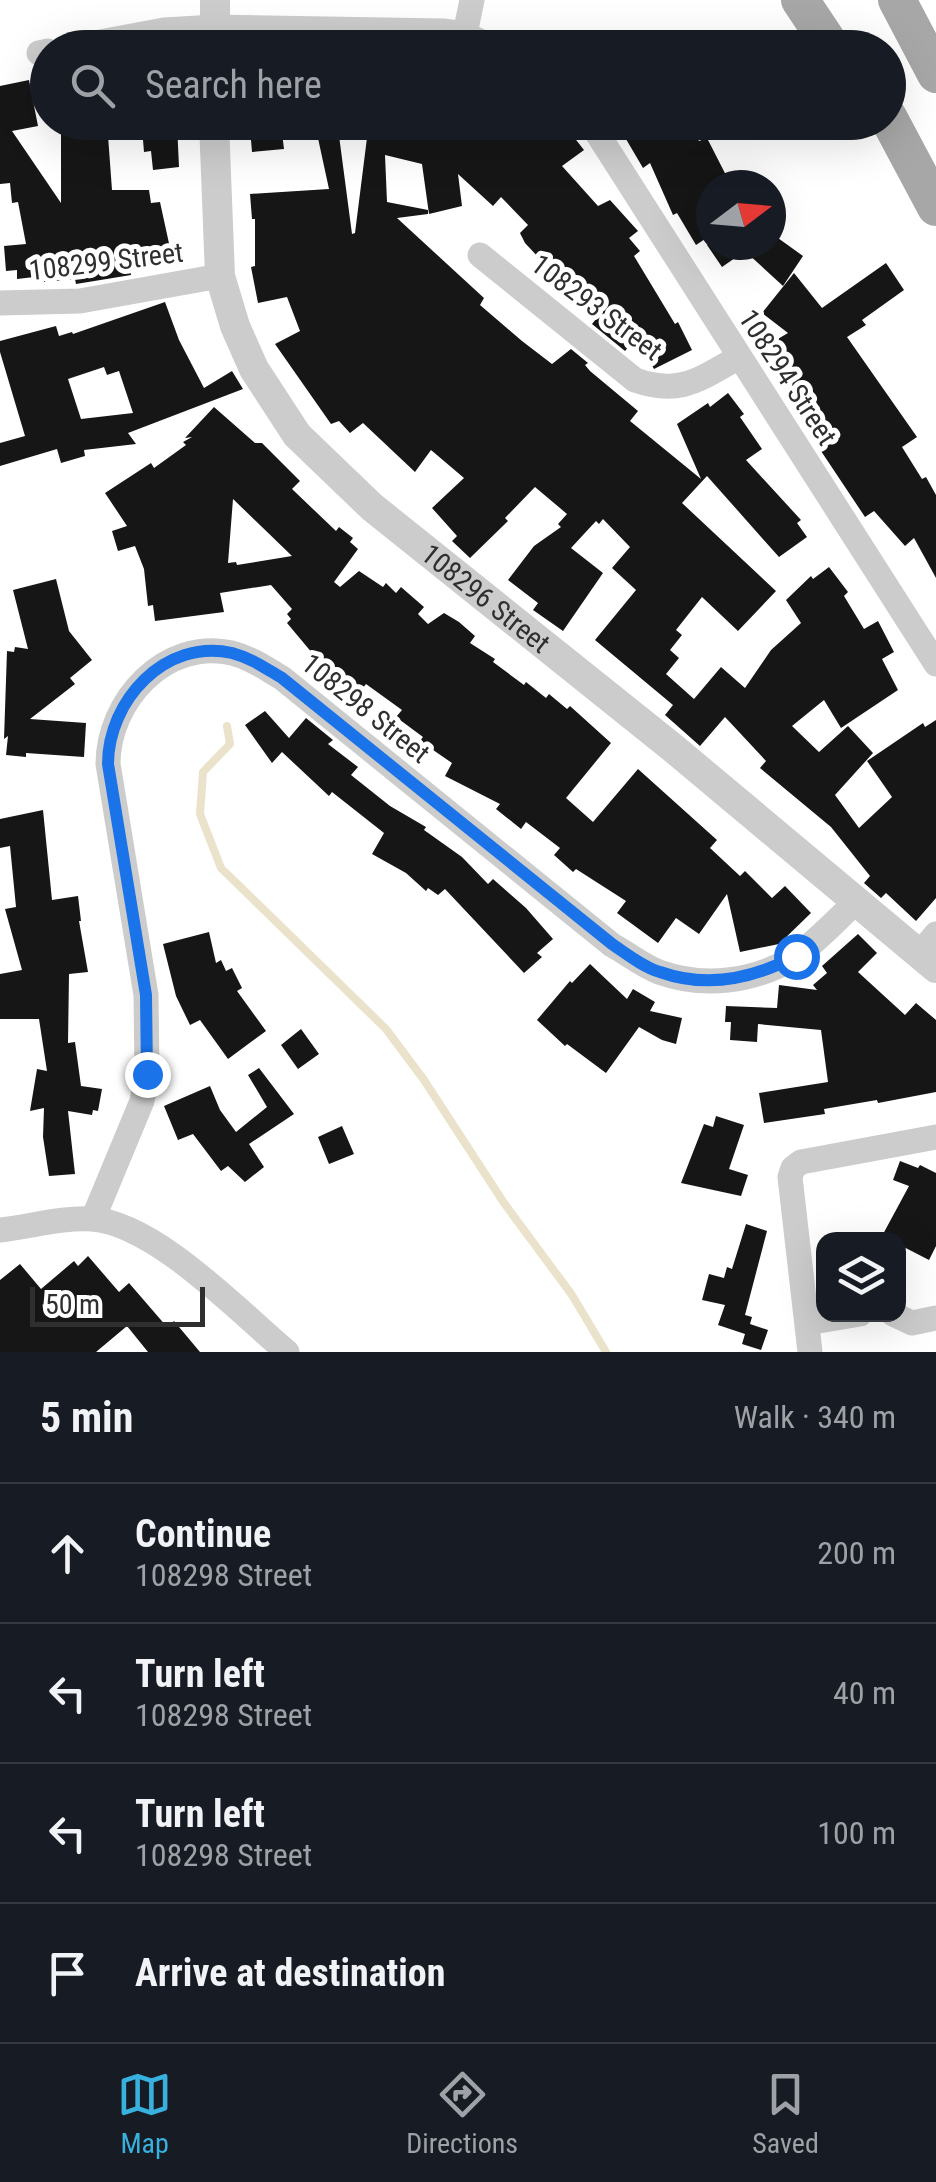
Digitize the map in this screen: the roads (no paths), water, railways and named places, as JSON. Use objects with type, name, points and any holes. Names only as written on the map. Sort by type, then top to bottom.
[{"type":"main road","points":[[800,0],[820,30]]},
{"type":"main road","points":[[826,0],[842,30]]},
{"type":"main road","points":[[897,0],[936,74]]},
{"type":"main road","points":[[895,140],[930,195]]},
{"type":"main road","points":[[900,140],[930,195]]},
{"type":"street","points":[[466,30],[472,0]]},
{"type":"street","points":[[164,30],[215,25],[354,30]]},
{"type":"street","name":"108296 Street","points":[[215,140],[220,276],[235,326],[254,369],[297,434],[331,471],[857,901],[931,951]]},
{"type":"street","name":"108294 Street","points":[[601,140],[936,664]]},
{"type":"street","name":"108293 Street","points":[[480,255],[635,380],[656,387],[680,387],[739,356]]},
{"type":"street","name":"108299 Street","points":[[0,303],[80,300],[220,276]]},
{"type":"street","name":"108298 Street","points":[[93,1219],[142,1101],[147,1074],[146,995],[108,764],[108,741],[115,718],[138,686],[154,671],[178,658],[202,652],[228,652],[251,659],[282,678],[612,944],[657,972],[698,981],[733,980],[766,972],[796,956],[857,901]]},
{"type":"street","points":[[810,1352],[790,1177],[793,1168],[801,1162],[936,1137]]},
{"type":"street","points":[[0,1230],[93,1219],[151,1239],[287,1352]]},
{"type":"street","points":[[906,1319],[936,1318]]},
{"type":"street","points":[[807,1323],[816,1321]]},
{"type":"waterway","points":[[227,726],[230,744],[203,772],[200,814],[221,868],[386,1029],[504,1203],[572,1295],[606,1352]]}]
